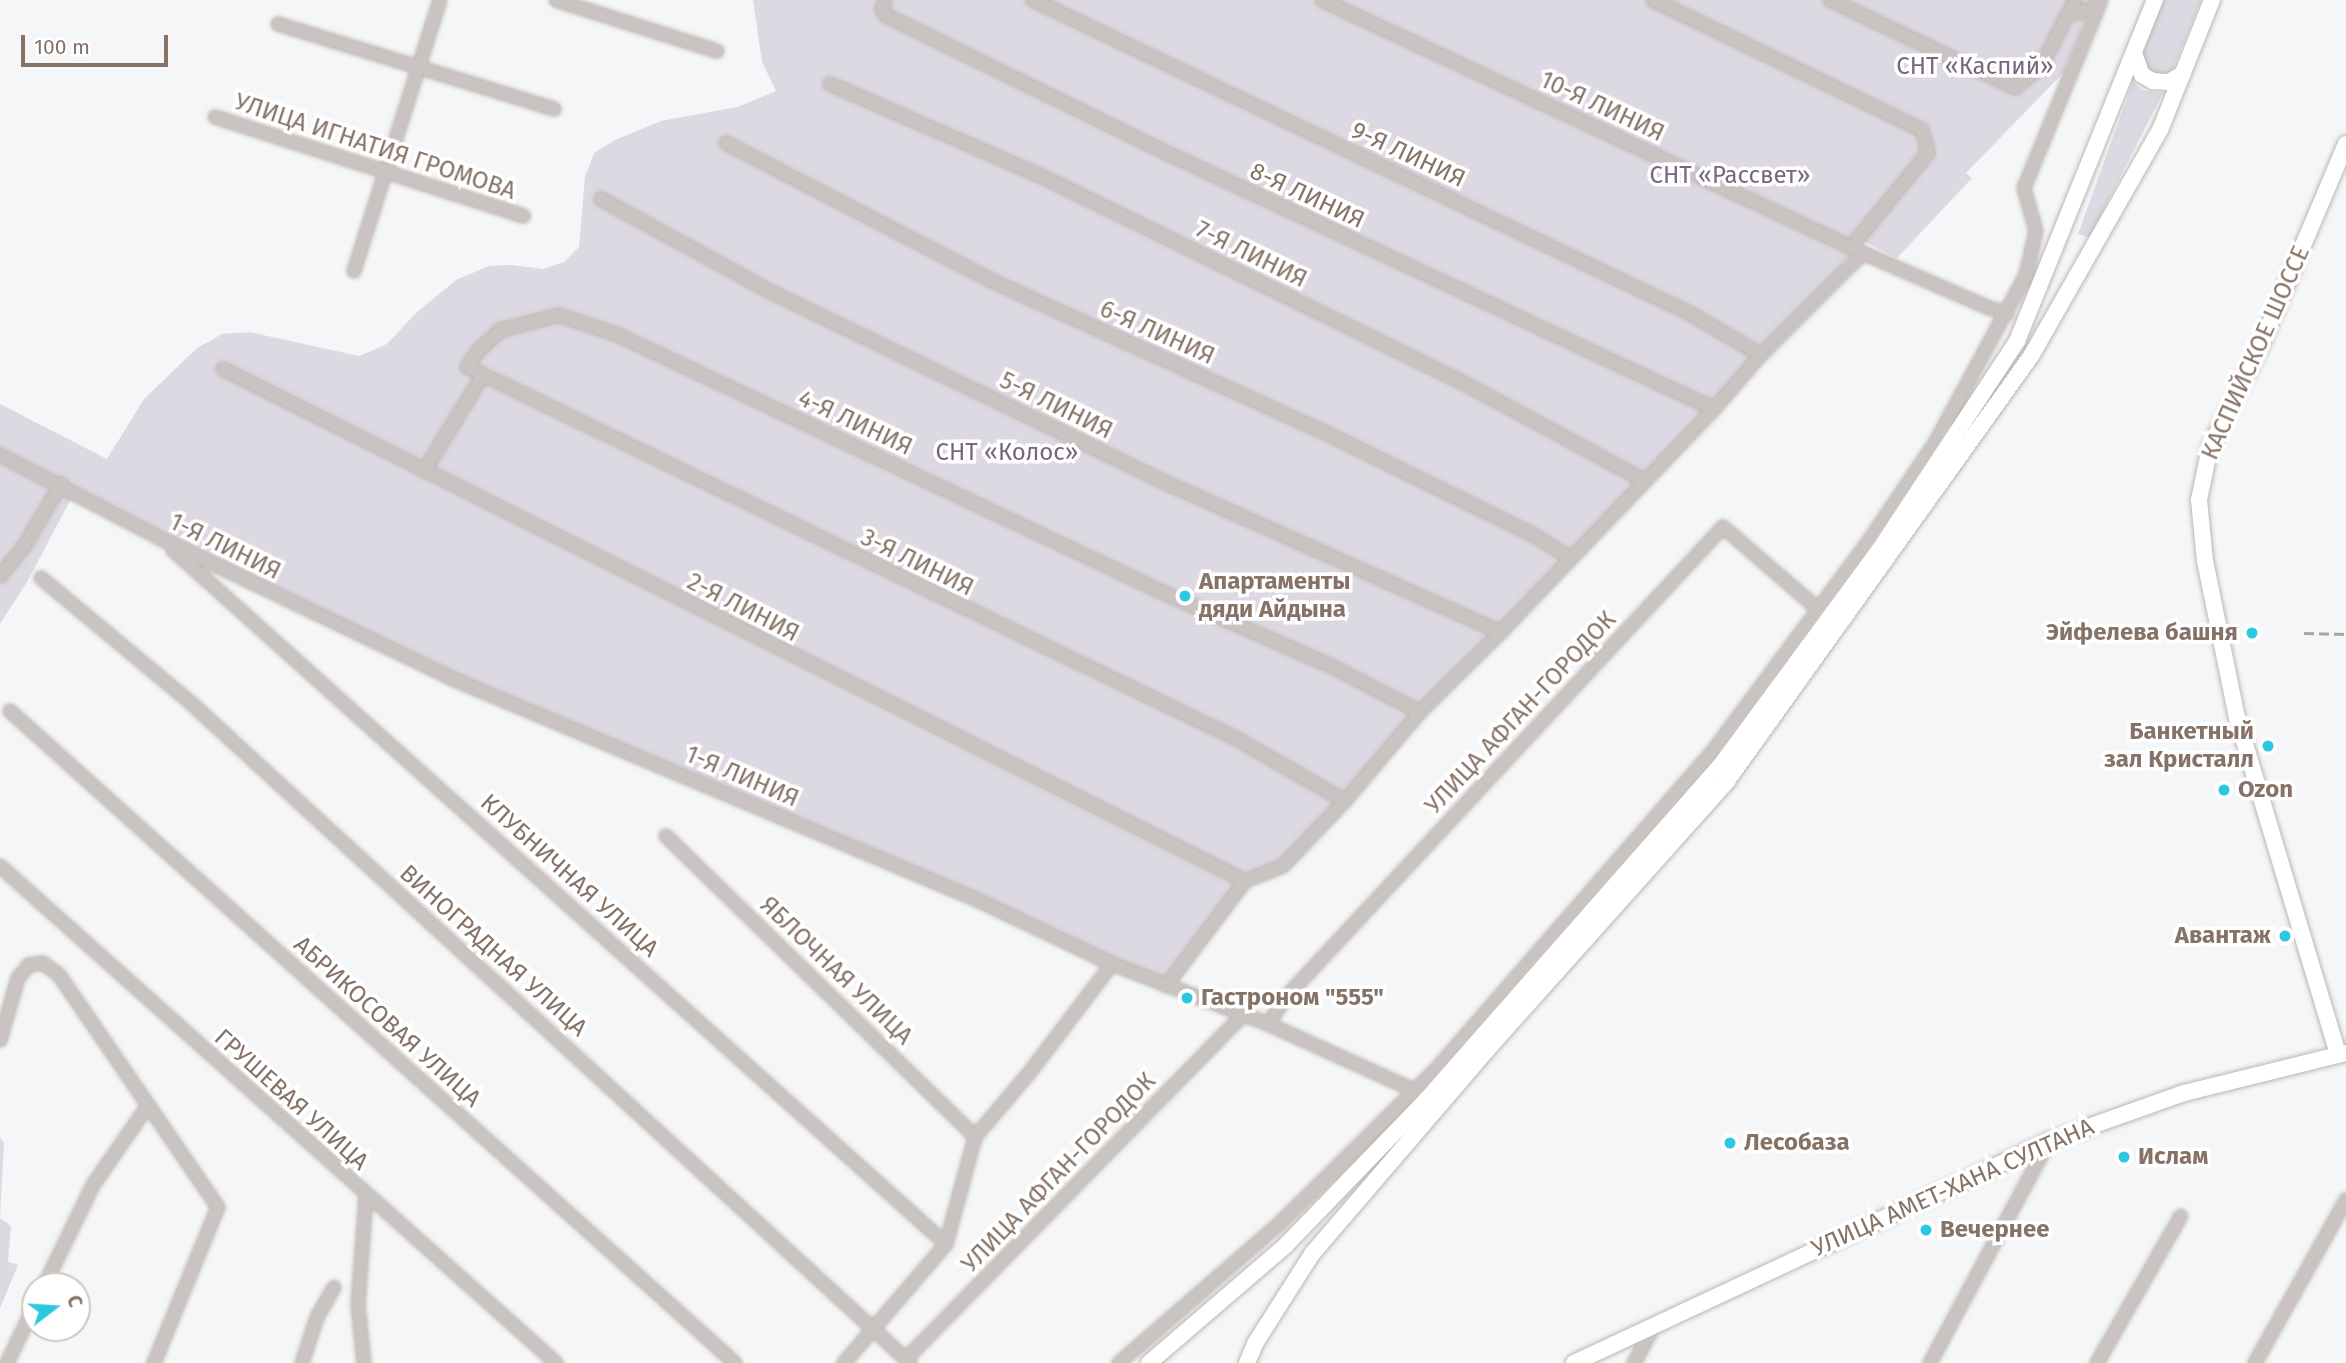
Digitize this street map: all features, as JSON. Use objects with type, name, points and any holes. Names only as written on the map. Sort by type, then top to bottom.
[{"type":"main road","points":[[1149,1363],[1286,1245],[1428,1098],[1720,766],[1878,552],[2017,341],[2155,0]]},
{"type":"main road","points":[[1247,1363],[1256,1342],[1312,1254],[1486,1051],[1727,781],[2031,356],[2160,130],[2212,0]]},
{"type":"main road","points":[[2134,53],[2142,75],[2153,82],[2169,82],[2183,74]]},
{"type":"main road","name":"КАСПИЙСКОЕ ШОССЕ","points":[[2342,1053],[2237,718],[2204,561],[2199,500],[2210,447],[2261,345],[2346,144]]},
{"type":"main road","name":"УЛИЦА АМЕТ-ХАНА СУЛТАНА","points":[[1574,1363],[2049,1141],[2184,1093],[2342,1053]]},
{"type":"street","points":[[354,271],[440,0]]},
{"type":"street","points":[[556,0],[717,51]]},
{"type":"street","name":"8-Я ЛИНИЯ","points":[[886,0],[882,9],[885,15],[1167,153],[1714,409]]},
{"type":"street","name":"9-Я ЛИНИЯ","points":[[1033,0],[1691,314],[1761,355]]},
{"type":"street","name":"10-Я ЛИНИЯ","points":[[1322,0],[1863,253],[1989,308],[2007,313]]},
{"type":"street","points":[[1653,0],[1922,130],[1928,153],[1851,247]]},
{"type":"street","points":[[1830,0],[2015,88],[2040,66],[2075,0]]},
{"type":"street","points":[[2067,16],[2099,4]]},
{"type":"street","points":[[1119,1363],[1281,1223],[1416,1091],[1716,747],[1871,538],[1935,443],[2026,275],[2035,244],[2035,231],[2024,188],[2099,4]]},
{"type":"street","points":[[278,24],[554,109]]},
{"type":"street","name":"7-Я ЛИНИЯ","points":[[830,84],[1053,182],[1460,381],[1646,481]]},
{"type":"street","name":"УЛИЦА ИГНАТИЯ ГРОМОВА","points":[[215,117],[523,216]]},
{"type":"street","name":"6-Я ЛИНИЯ","points":[[726,143],[990,280],[1326,433],[1537,537],[1571,559]]},
{"type":"street","name":"5-Я ЛИНИЯ","points":[[601,199],[769,291],[1175,487],[1501,632]]},
{"type":"street","points":[[1166,986],[1245,881],[1283,866],[1345,800],[1420,712],[1501,632],[1714,409],[1761,355],[1863,253]]},
{"type":"street","name":"4-Я ЛИНИЯ","points":[[467,367],[477,352],[502,330],[559,315],[618,335],[1175,598],[1327,664],[1420,712]]},
{"type":"street","name":"3-Я ЛИНИЯ","points":[[467,367],[1237,740],[1345,800]]},
{"type":"street","name":"2-Я ЛИНИЯ","points":[[223,369],[1245,881]]},
{"type":"street","points":[[424,471],[483,375]]},
{"type":"street","name":"1-Я ЛИНИЯ","points":[[0,455],[61,484],[163,540],[455,680],[975,899],[1112,964],[1268,1024],[1416,1091]]},
{"type":"street","points":[[0,576],[25,545],[61,484]]},
{"type":"street","name":"УЛИЦА АФГАН-ГОРОДОК","points":[[1268,1024],[1287,996],[1723,527],[1818,609]]},
{"type":"street","name":"КЛУБНИЧНАЯ УЛИЦА","points":[[163,540],[946,1244]]},
{"type":"street","name":"ВИНОГРАДНАЯ УЛИЦА","points":[[41,578],[191,703],[908,1361]]},
{"type":"street","name":"АБРИКОСОВАЯ УЛИЦА","points":[[10,711],[735,1363]]},
{"type":"street","name":"ЯБЛОЧНАЯ УЛИЦА","points":[[666,836],[975,1137]]},
{"type":"street","name":"ГРУШЕВАЯ УЛИЦА","points":[[0,866],[556,1363]]},
{"type":"street","points":[[0,1041],[18,978],[29,965],[43,963],[59,975],[218,1207],[153,1363]]},
{"type":"street","points":[[844,1363],[872,1326],[946,1244],[975,1137],[1030,1072],[1112,964]]},
{"type":"street","name":"УЛИЦА АФГАН-ГОРОДОК","points":[[908,1361],[1242,1016]]},
{"type":"street","points":[[51,1272],[93,1185],[147,1107]]},
{"type":"street","points":[[1930,1363],[2049,1141]]},
{"type":"street","points":[[364,1363],[358,1305],[366,1195]]},
{"type":"street","points":[[2255,1363],[2346,1200]]},
{"type":"street","points":[[2097,1363],[2181,1216]]},
{"type":"street","points":[[302,1363],[317,1317],[334,1288]]},
{"type":"street","points":[[1634,1363],[1656,1324]]},
{"type":"street","points":[[7,1363],[21,1334]]},
{"type":"green space","name":"СНТ «Колос»","points":[[753,0],[2092,0],[2064,72],[1966,173],[1972,178],[1897,258],[1863,241],[1304,840],[1284,859],[1248,875],[1160,990],[993,913],[306,614],[72,497],[27,582],[0,624],[0,404],[107,459],[144,399],[197,348],[222,334],[250,332],[359,356],[387,344],[415,314],[456,280],[489,266],[512,265],[543,269],[564,262],[579,247],[585,177],[594,153],[615,140],[661,121],[737,107],[776,91],[762,62]]},
{"type":"green space","points":[[2161,0],[2201,0],[2173,69],[2164,76],[2148,74],[2139,57]]},
{"type":"green space","points":[[2133,82],[2142,90],[2163,93],[2089,238],[2078,234]]},
{"type":"green space","points":[[0,1137],[4,1143],[0,1218]]},
{"type":"green space","points":[[0,1218],[11,1226],[8,1262],[18,1265],[0,1308]]},
{"type":"railway","points":[[2304,633],[2346,634]]},
{"type":"place","name":"Апартаменты дяди Айдына","points":[[1185,596]]},
{"type":"place","name":"Эйфелева башня","points":[[2252,633]]},
{"type":"place","name":"Банкетный зал Кристалл","points":[[2268,746]]},
{"type":"place","name":"Ozon","points":[[2224,790]]},
{"type":"place","name":"Авантаж","points":[[2285,936]]},
{"type":"place","name":"Гастроном \"555\"","points":[[1187,998]]},
{"type":"place","name":"Лесобаза","points":[[1730,1143]]},
{"type":"place","name":"Ислам","points":[[2124,1157]]},
{"type":"place","name":"Вечернее","points":[[1926,1230]]},
{"type":"park label","name":"СНТ «Каспий»","points":[[1975,67]]},
{"type":"park label","name":"СНТ «Рассвет»","points":[[1730,176]]}]
